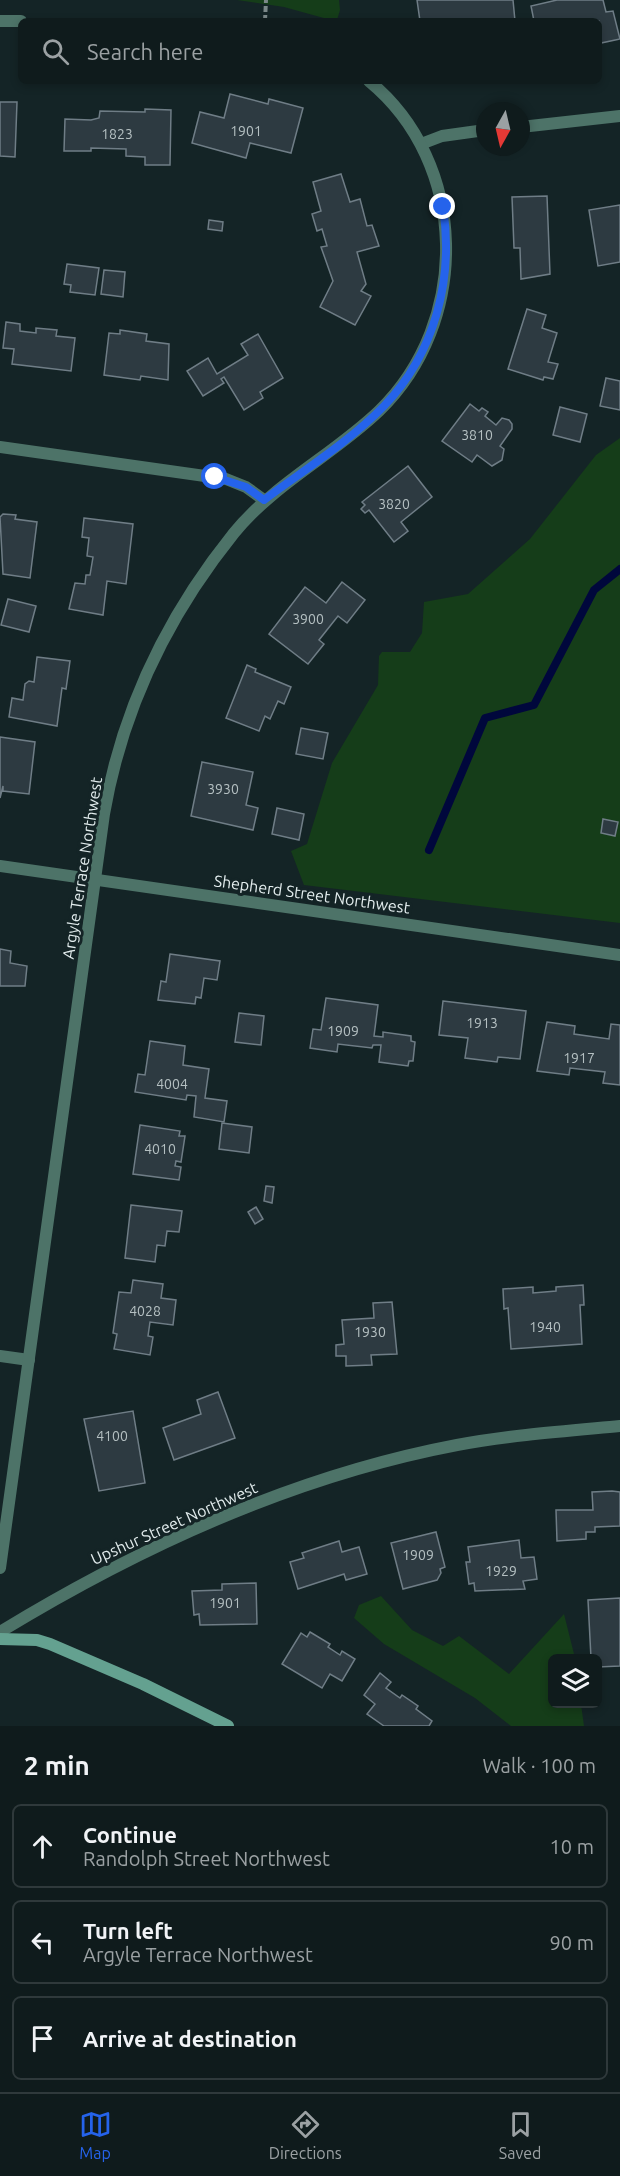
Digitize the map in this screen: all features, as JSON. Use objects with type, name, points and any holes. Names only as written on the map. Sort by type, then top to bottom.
[{"type":"street","points":[[0,21],[18,21]]},
{"type":"street","name":"Argyle Terrace Northwest","points":[[0,1568],[104,814],[115,764],[146,674],[203,574],[235,532],[264,500],[379,411],[402,384],[426,344],[442,297],[446,268],[446,237],[439,187],[421,144],[398,111],[372,84]]},
{"type":"street","points":[[530,126],[620,116]]},
{"type":"street","points":[[421,144],[442,136],[476,131]]},
{"type":"street","points":[[0,447],[226,479],[246,487],[264,500]]},
{"type":"street","name":"Shepherd Street Northwest","points":[[0,866],[620,955]]},
{"type":"street","points":[[0,1356],[29,1360]]},
{"type":"street","name":"Upshur Street Northwest","points":[[0,1632],[70,1591],[160,1545],[224,1515],[316,1482],[457,1445],[620,1426]]},
{"type":"street","points":[[0,1639],[37,1640],[50,1644],[143,1684],[228,1726]]},
{"type":"path","points":[[265,18],[266,0]]},
{"type":"green space","points":[[237,0],[339,0],[340,10],[338,18],[324,18],[284,7]]},
{"type":"green space","points":[[620,438],[620,923],[304,885],[291,851],[307,844],[332,763],[378,685],[379,656],[382,652],[410,652],[422,633],[424,602],[468,594],[530,539],[596,455]]},
{"type":"green space","points":[[381,1596],[412,1630],[443,1646],[459,1636],[509,1674],[564,1614],[574,1654],[548,1654],[548,1708],[582,1708],[584,1726],[511,1726],[475,1698],[384,1644],[354,1618],[359,1605]]},
{"type":"building","points":[[417,0],[513,0],[515,18],[420,18]]},
{"type":"building","points":[[557,0],[603,0],[606,12],[613,11],[620,39],[602,43],[602,18],[533,18],[531,6]]},
{"type":"building","points":[[230,94],[268,104],[269,99],[303,108],[291,153],[250,143],[246,158],[192,143],[200,112],[224,118]]},
{"type":"building","points":[[0,102],[17,102],[15,157],[0,156]]},
{"type":"building","points":[[145,109],[171,110],[170,165],[145,165],[145,157],[126,156],[126,149],[91,148],[91,151],[64,151],[65,119],[91,120],[99,118],[100,111],[145,112]]},
{"type":"building","points":[[341,174],[350,202],[360,199],[367,226],[372,225],[379,246],[357,252],[366,284],[361,291],[371,296],[355,325],[320,307],[333,281],[321,247],[327,246],[322,229],[317,231],[312,214],[321,211],[313,182]]},
{"type":"building","points":[[547,196],[550,274],[521,279],[520,248],[514,248],[512,197]]},
{"type":"building","points":[[620,205],[620,262],[598,266],[589,210]]},
{"type":"building","points":[[209,220],[223,222],[222,231],[208,229]]},
{"type":"building","points":[[67,264],[99,268],[95,295],[70,292],[71,285],[64,284]]},
{"type":"building","points":[[104,270],[125,272],[123,297],[101,294]]},
{"type":"building","points":[[527,309],[546,315],[542,328],[557,333],[548,362],[558,364],[553,379],[544,377],[543,380],[508,369]]},
{"type":"building","points":[[6,322],[20,324],[20,331],[36,333],[36,328],[57,330],[56,336],[75,338],[71,371],[12,364],[14,349],[3,348]]},
{"type":"building","points":[[120,330],[147,334],[146,341],[169,344],[168,380],[141,376],[140,380],[104,375],[109,333],[120,334]]},
{"type":"building","points":[[258,334],[283,378],[260,392],[263,398],[244,410],[224,377],[221,379],[224,383],[203,396],[187,371],[208,358],[217,374],[248,355],[241,344]]},
{"type":"building","points":[[606,378],[620,381],[620,410],[600,406]]},
{"type":"building","points":[[470,404],[479,411],[482,408],[488,412],[485,416],[496,425],[502,418],[509,420],[512,424],[512,429],[500,446],[504,449],[502,460],[492,466],[477,455],[472,462],[442,441]]},
{"type":"building","points":[[560,407],[587,414],[580,442],[553,435]]},
{"type":"building","points":[[408,466],[432,497],[401,522],[408,531],[394,542],[369,510],[365,513],[361,509],[365,505],[362,502]]},
{"type":"building","points":[[3,514],[16,515],[15,519],[37,522],[30,578],[3,574],[0,517]]},
{"type":"building","points":[[84,518],[133,524],[126,584],[107,581],[103,615],[69,609],[75,583],[85,584],[86,575],[90,575],[93,557],[87,556],[89,538],[82,537]]},
{"type":"building","points":[[342,582],[365,600],[347,623],[338,616],[319,640],[324,644],[308,664],[269,634],[305,587],[326,603]]},
{"type":"building","points":[[8,599],[36,606],[29,632],[1,625]]},
{"type":"building","points":[[37,657],[70,661],[66,689],[62,688],[57,726],[9,717],[12,698],[23,700],[25,684],[29,681],[34,682]]},
{"type":"building","points":[[247,665],[256,669],[255,672],[291,687],[284,704],[278,701],[270,719],[265,716],[259,731],[226,718]]},
{"type":"building","points":[[301,728],[328,733],[323,759],[296,754]]},
{"type":"building","points":[[0,737],[35,742],[29,794],[3,791],[3,786],[0,798]]},
{"type":"building","points":[[202,762],[253,772],[246,805],[258,808],[253,830],[191,816]]},
{"type":"building","points":[[277,808],[304,814],[299,840],[272,834]]},
{"type":"building","points":[[603,819],[618,822],[615,836],[601,833]]},
{"type":"building","points":[[0,949],[11,951],[10,963],[27,966],[25,986],[0,986]]},
{"type":"building","points":[[170,954],[220,961],[217,980],[204,978],[201,998],[196,997],[195,1004],[158,1000],[161,981],[166,982]]},
{"type":"building","points":[[326,998],[378,1005],[374,1036],[383,1037],[383,1032],[411,1036],[411,1041],[415,1042],[413,1061],[409,1061],[408,1066],[379,1062],[381,1045],[373,1045],[372,1048],[338,1044],[337,1052],[310,1048],[313,1029],[321,1030]]},
{"type":"building","points":[[443,1001],[526,1011],[520,1059],[498,1057],[497,1062],[465,1058],[468,1038],[439,1035]]},
{"type":"building","points":[[239,1013],[264,1016],[261,1045],[235,1042]]},
{"type":"building","points":[[547,1022],[575,1026],[574,1034],[609,1039],[611,1024],[620,1025],[620,1085],[603,1083],[605,1072],[570,1068],[569,1075],[537,1071]]},
{"type":"building","points":[[150,1041],[185,1046],[183,1065],[209,1069],[205,1098],[227,1101],[224,1122],[194,1117],[196,1096],[187,1095],[186,1100],[135,1092],[138,1074],[145,1075]]},
{"type":"building","points":[[222,1123],[252,1127],[249,1153],[219,1149]]},
{"type":"building","points":[[140,1125],[180,1131],[179,1136],[185,1136],[181,1162],[176,1161],[175,1166],[181,1167],[179,1180],[133,1174]]},
{"type":"building","points":[[266,1186],[274,1187],[272,1203],[264,1201]]},
{"type":"building","points":[[131,1205],[182,1211],[179,1232],[167,1231],[165,1246],[157,1245],[155,1262],[125,1258]]},
{"type":"building","points":[[256,1207],[263,1219],[255,1224],[248,1212]]},
{"type":"building","points":[[133,1280],[163,1284],[161,1298],[176,1300],[173,1325],[150,1322],[148,1336],[153,1337],[150,1355],[114,1349],[117,1334],[113,1333],[119,1292],[131,1293]]},
{"type":"building","points":[[583,1285],[584,1305],[580,1305],[582,1344],[511,1349],[508,1308],[504,1309],[503,1289],[533,1287],[533,1293],[556,1291],[556,1287]]},
{"type":"building","points":[[392,1302],[397,1354],[371,1355],[372,1365],[346,1366],[346,1356],[336,1356],[336,1345],[344,1344],[342,1320],[374,1318],[373,1303]]},
{"type":"building","points":[[218,1392],[235,1438],[174,1460],[163,1428],[201,1414],[197,1400]]},
{"type":"building","points":[[133,1411],[145,1483],[99,1491],[84,1419]]},
{"type":"building","points":[[592,1492],[620,1492],[620,1526],[595,1527],[595,1532],[586,1532],[586,1539],[557,1541],[556,1510],[593,1510]]},
{"type":"building","points":[[436,1532],[445,1567],[440,1569],[441,1573],[437,1580],[403,1589],[391,1543]]},
{"type":"building","points":[[519,1540],[521,1558],[534,1557],[537,1579],[523,1581],[525,1589],[475,1591],[474,1583],[469,1584],[466,1562],[470,1562],[468,1547]]},
{"type":"building","points":[[339,1541],[342,1552],[359,1547],[367,1574],[346,1580],[344,1574],[298,1589],[290,1562],[304,1558],[302,1553]]},
{"type":"building","points":[[256,1583],[257,1624],[200,1625],[199,1614],[194,1615],[192,1591],[222,1590],[222,1584]]},
{"type":"building","points":[[620,1598],[620,1666],[602,1667],[602,1654],[591,1654],[588,1600]]},
{"type":"building","points":[[310,1632],[330,1644],[328,1647],[340,1655],[342,1651],[355,1659],[342,1681],[330,1674],[322,1688],[282,1664],[301,1633],[307,1637]]},
{"type":"building","points":[[380,1673],[391,1682],[386,1688],[400,1698],[402,1695],[418,1706],[416,1709],[432,1721],[429,1726],[384,1726],[367,1714],[375,1704],[364,1695]]},
{"type":"waterway","points":[[429,850],[485,718],[534,705],[594,590],[620,569]]},
{"type":"route","points":[[215,477],[246,487],[264,500],[366,423],[397,391],[426,344],[442,297],[447,257],[443,207]]}]
